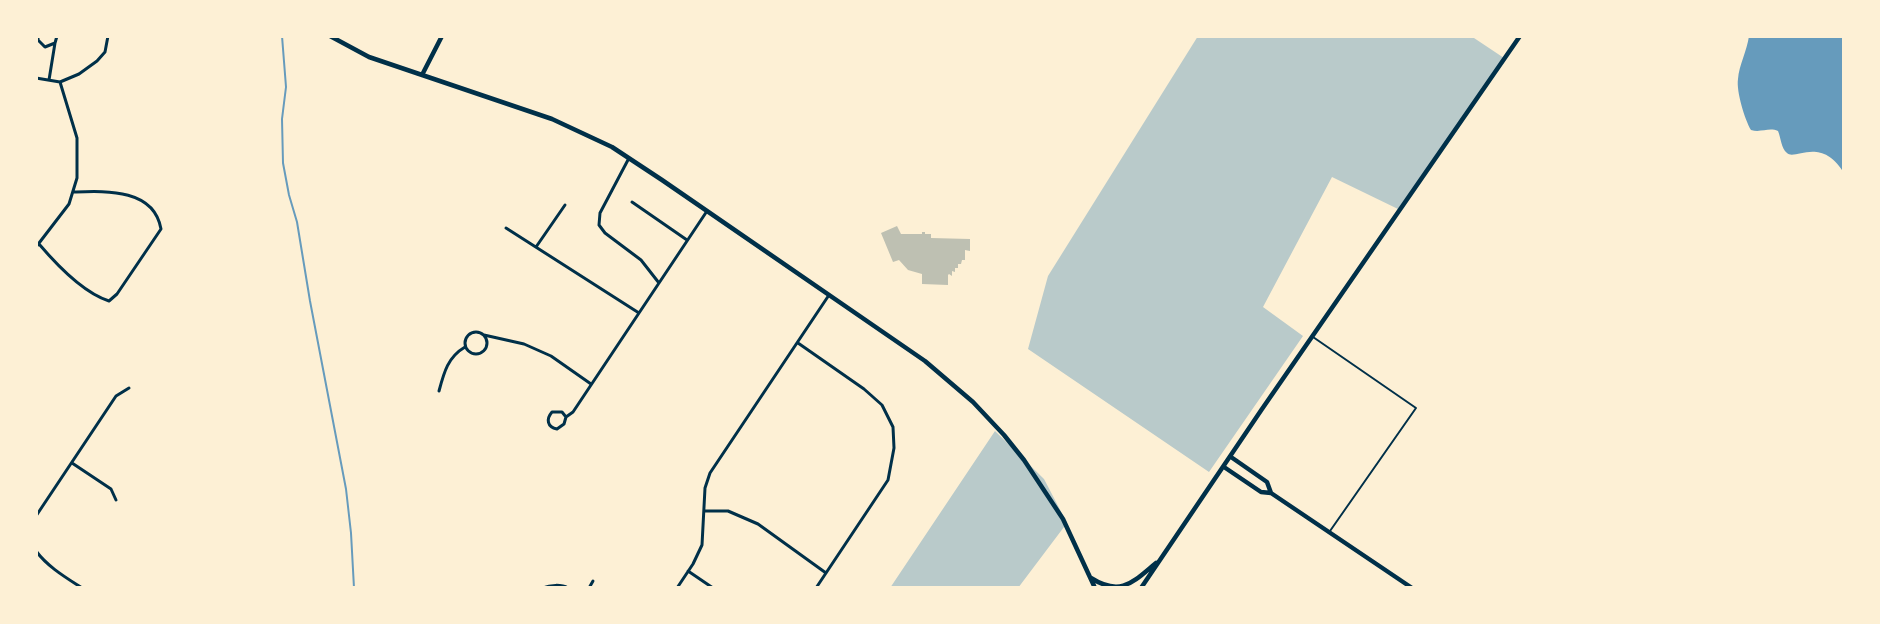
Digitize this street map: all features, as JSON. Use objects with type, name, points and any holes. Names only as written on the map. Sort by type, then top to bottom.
[{"type":"street","points":[[38,36],[38,40],[45,47],[56,43]]},
{"type":"street","points":[[49,80],[57,36]]},
{"type":"street","points":[[36,78],[60,82],[79,74],[98,61],[105,52],[108,36]]},
{"type":"street","points":[[330,36],[369,57],[552,119],[584,133],[629,158],[926,361],[961,391],[1004,435],[1045,490],[1075,542],[1095,588]]},
{"type":"street","points":[[422,75],[442,36]]},
{"type":"street","points":[[1141,588],[1520,36]]},
{"type":"street","points":[[60,82],[78,138],[77,178],[69,204],[37,245],[54,262],[98,298],[109,301],[118,294],[161,229],[159,218],[144,201],[112,191],[73,192]]},
{"type":"street","points":[[629,158],[600,213],[599,225],[605,233],[640,260],[659,283]]},
{"type":"street","points":[[632,202],[688,240]]},
{"type":"street","points":[[536,247],[565,205]]},
{"type":"street","points":[[566,416],[562,412],[552,412],[548,418],[548,424],[552,428],[560,428],[566,420],[566,416],[573,412],[707,211]]},
{"type":"street","points":[[506,228],[639,313]]},
{"type":"street","points":[[677,588],[702,545],[705,488],[710,473],[829,295]]},
{"type":"street","points":[[465,347],[465,339],[470,333],[477,331],[484,335],[524,344],[551,356],[591,384]]},
{"type":"street","points":[[465,347],[473,353],[483,351],[487,346],[484,335]]},
{"type":"street","points":[[798,343],[864,389],[882,405],[893,427],[894,448],[888,480],[816,588]]},
{"type":"street","points":[[439,390],[444,372],[453,356],[465,347]]},
{"type":"street","points":[[36,516],[116,396],[129,388]]},
{"type":"street","points":[[1231,457],[1267,482],[1271,492],[1412,588]]},
{"type":"street","points":[[72,463],[111,489],[116,500]]},
{"type":"street","points":[[1224,467],[1261,492],[1271,492]]},
{"type":"street","points":[[704,511],[728,511],[758,524],[826,573]]},
{"type":"street","points":[[36,551],[57,572],[82,588]]},
{"type":"street","points":[[1090,577],[1102,585],[1115,588],[1132,582],[1160,561]]},
{"type":"street","points":[[688,571],[713,588]]},
{"type":"street","points":[[589,588],[594,581]]},
{"type":"street","points":[[543,588],[556,586],[568,588]]},
{"type":"lane","points":[[1313,337],[1416,408],[1329,533]]},
{"type":"shaded area","points":[[1198,36],[1471,36],[1504,58],[1398,209],[1332,177],[1263,307],[1303,336],[1209,472],[1028,349],[1048,276]]},
{"type":"shaded area","points":[[995,431],[1044,479],[1067,523],[1018,588],[890,588]]},
{"type":"water","points":[[1749,36],[1844,36],[1844,173],[1827,155],[1818,152],[1791,155],[1787,153],[1782,146],[1778,131],[1751,130],[1746,120],[1738,91],[1740,68]]},
{"type":"building","points":[[897,226],[901,234],[922,234],[922,232],[925,232],[925,234],[931,234],[931,238],[970,239],[970,251],[965,250],[965,260],[958,264],[955,272],[952,271],[952,276],[948,275],[948,285],[922,284],[922,274],[908,270],[899,260],[893,262],[881,233]]},
{"type":"waterway","points":[[282,36],[286,87],[282,119],[283,163],[289,195],[297,222],[346,489],[354,588]]}]
